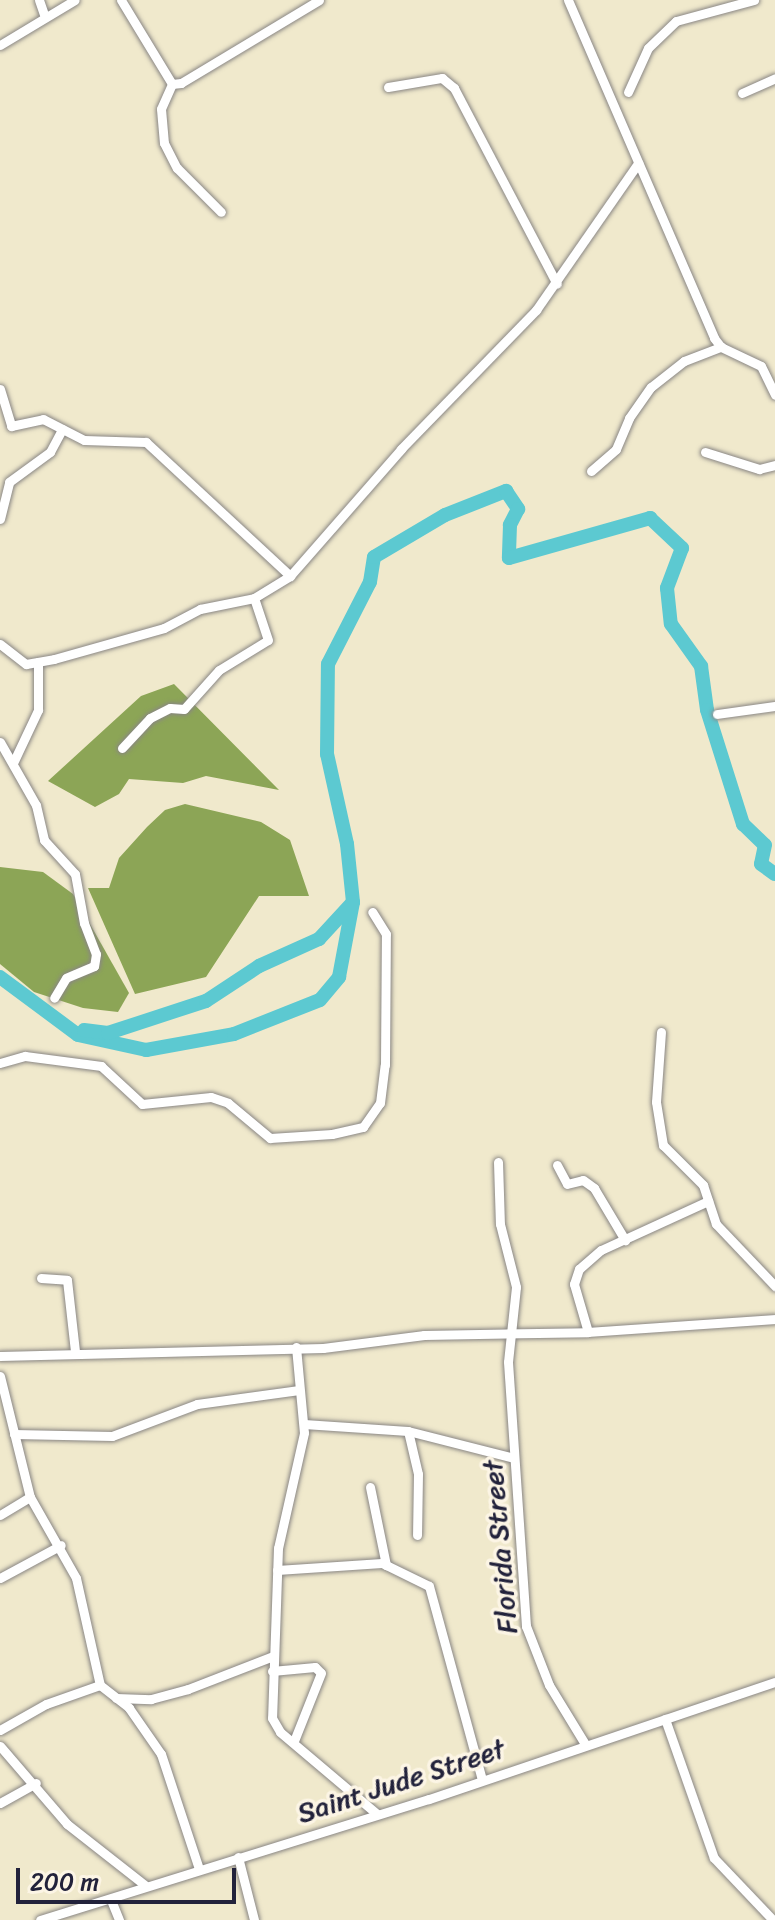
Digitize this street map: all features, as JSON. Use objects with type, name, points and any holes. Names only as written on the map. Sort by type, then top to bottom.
[{"type":"street","points":[[39,0],[45,17]]},
{"type":"street","points":[[0,45],[75,0]]},
{"type":"street","points":[[121,0],[172,84],[161,118],[170,160],[221,212]]},
{"type":"street","points":[[172,84],[181,83],[319,0]]},
{"type":"street","points":[[568,0],[721,347],[761,366],[775,395]]},
{"type":"street","points":[[628,92],[648,48],[676,21],[754,0]]},
{"type":"street","points":[[388,87],[442,78],[454,88],[557,284]]},
{"type":"street","points":[[742,93],[775,78]]},
{"type":"street","points":[[0,644],[19,661],[38,662],[152,632],[213,605],[254,598],[290,576],[557,284],[638,163]]},
{"type":"street","points":[[591,471],[616,449],[629,418],[651,387],[684,361],[721,347]]},
{"type":"street","points":[[0,389],[11,426],[43,419],[84,440],[146,442],[290,576]]},
{"type":"street","points":[[0,519],[9,482],[50,452],[62,429]]},
{"type":"street","points":[[705,452],[759,469],[775,465]]},
{"type":"street","points":[[122,748],[150,718],[170,708],[184,709],[219,670],[268,640],[254,598]]},
{"type":"street","points":[[13,763],[38,710],[38,662]]},
{"type":"street","points":[[717,714],[775,706]]},
{"type":"street","points":[[0,742],[36,805],[44,840],[75,874],[84,923],[96,954],[94,966],[66,978],[54,998]]},
{"type":"street","points":[[0,1063],[25,1056],[101,1066],[142,1104],[211,1097],[228,1103],[270,1138],[332,1134],[363,1127],[380,1103],[385,1065],[386,934],[372,912]]},
{"type":"street","points":[[661,1032],[656,1074],[659,1135],[703,1185],[716,1224],[775,1286]]},
{"type":"street","name":"Florida Street","points":[[498,1162],[500,1224],[516,1287],[514,1331],[508,1362],[526,1626],[549,1685],[585,1744]]},
{"type":"street","points":[[557,1165],[567,1184],[583,1180],[594,1188],[625,1240]]},
{"type":"street","points":[[588,1332],[575,1276],[601,1250],[708,1201]]},
{"type":"street","points":[[41,1278],[67,1280],[75,1351]]},
{"type":"street","points":[[0,1356],[75,1351],[296,1347],[514,1331],[588,1332],[775,1319]]},
{"type":"street","points":[[296,1347],[304,1424],[284,1506],[277,1570],[272,1718],[280,1732],[377,1814]]},
{"type":"street","points":[[0,1376],[30,1497],[61,1545],[79,1589],[100,1685],[116,1698],[161,1754],[199,1869]]},
{"type":"street","points":[[0,1433],[12,1429],[112,1436],[205,1402],[299,1390]]},
{"type":"street","points":[[304,1424],[408,1431],[514,1458]]},
{"type":"street","points":[[408,1431],[418,1474],[417,1535]]},
{"type":"street","points":[[370,1487],[386,1565]]},
{"type":"street","points":[[0,1515],[30,1497]]},
{"type":"street","points":[[0,1578],[61,1545]]},
{"type":"street","points":[[277,1570],[386,1565],[425,1582],[431,1591],[482,1780]]},
{"type":"street","points":[[116,1698],[151,1699],[188,1689],[273,1656]]},
{"type":"street","points":[[272,1671],[315,1667],[321,1673],[294,1741]]},
{"type":"street","name":"Saint Jude Street","points":[[40,1920],[482,1780],[775,1682]]},
{"type":"street","points":[[0,1730],[46,1704],[100,1685]]},
{"type":"street","points":[[665,1719],[714,1858],[770,1918]]},
{"type":"street","points":[[0,1746],[36,1783],[67,1824],[146,1886]]},
{"type":"street","points":[[0,1803],[36,1783]]},
{"type":"street","points":[[238,1857],[254,1920]]},
{"type":"street","points":[[111,1900],[119,1920]]},
{"type":"green space","points":[[174,684],[279,790],[206,776],[183,783],[129,779],[119,794],[95,807],[48,781],[141,696]]},
{"type":"green space","points":[[185,804],[261,822],[290,840],[309,896],[259,896],[206,977],[135,994],[88,888],[109,888],[119,858],[147,827],[165,810]]},
{"type":"green space","points":[[0,867],[43,872],[73,894],[129,993],[118,1012],[83,1008],[34,992],[0,964]]},
{"type":"waterway","points":[[0,977],[78,1035],[146,1050],[234,1034],[320,1000],[339,977],[353,902],[347,844],[327,754],[328,664],[370,582],[374,557],[445,515],[506,491],[518,509],[510,525],[509,558],[650,518],[682,548],[667,588],[671,624],[701,666],[707,710],[743,824],[765,845],[761,864],[775,874]]},
{"type":"waterway","points":[[84,1030],[108,1033],[206,1001],[259,966],[319,939],[353,902]]}]
